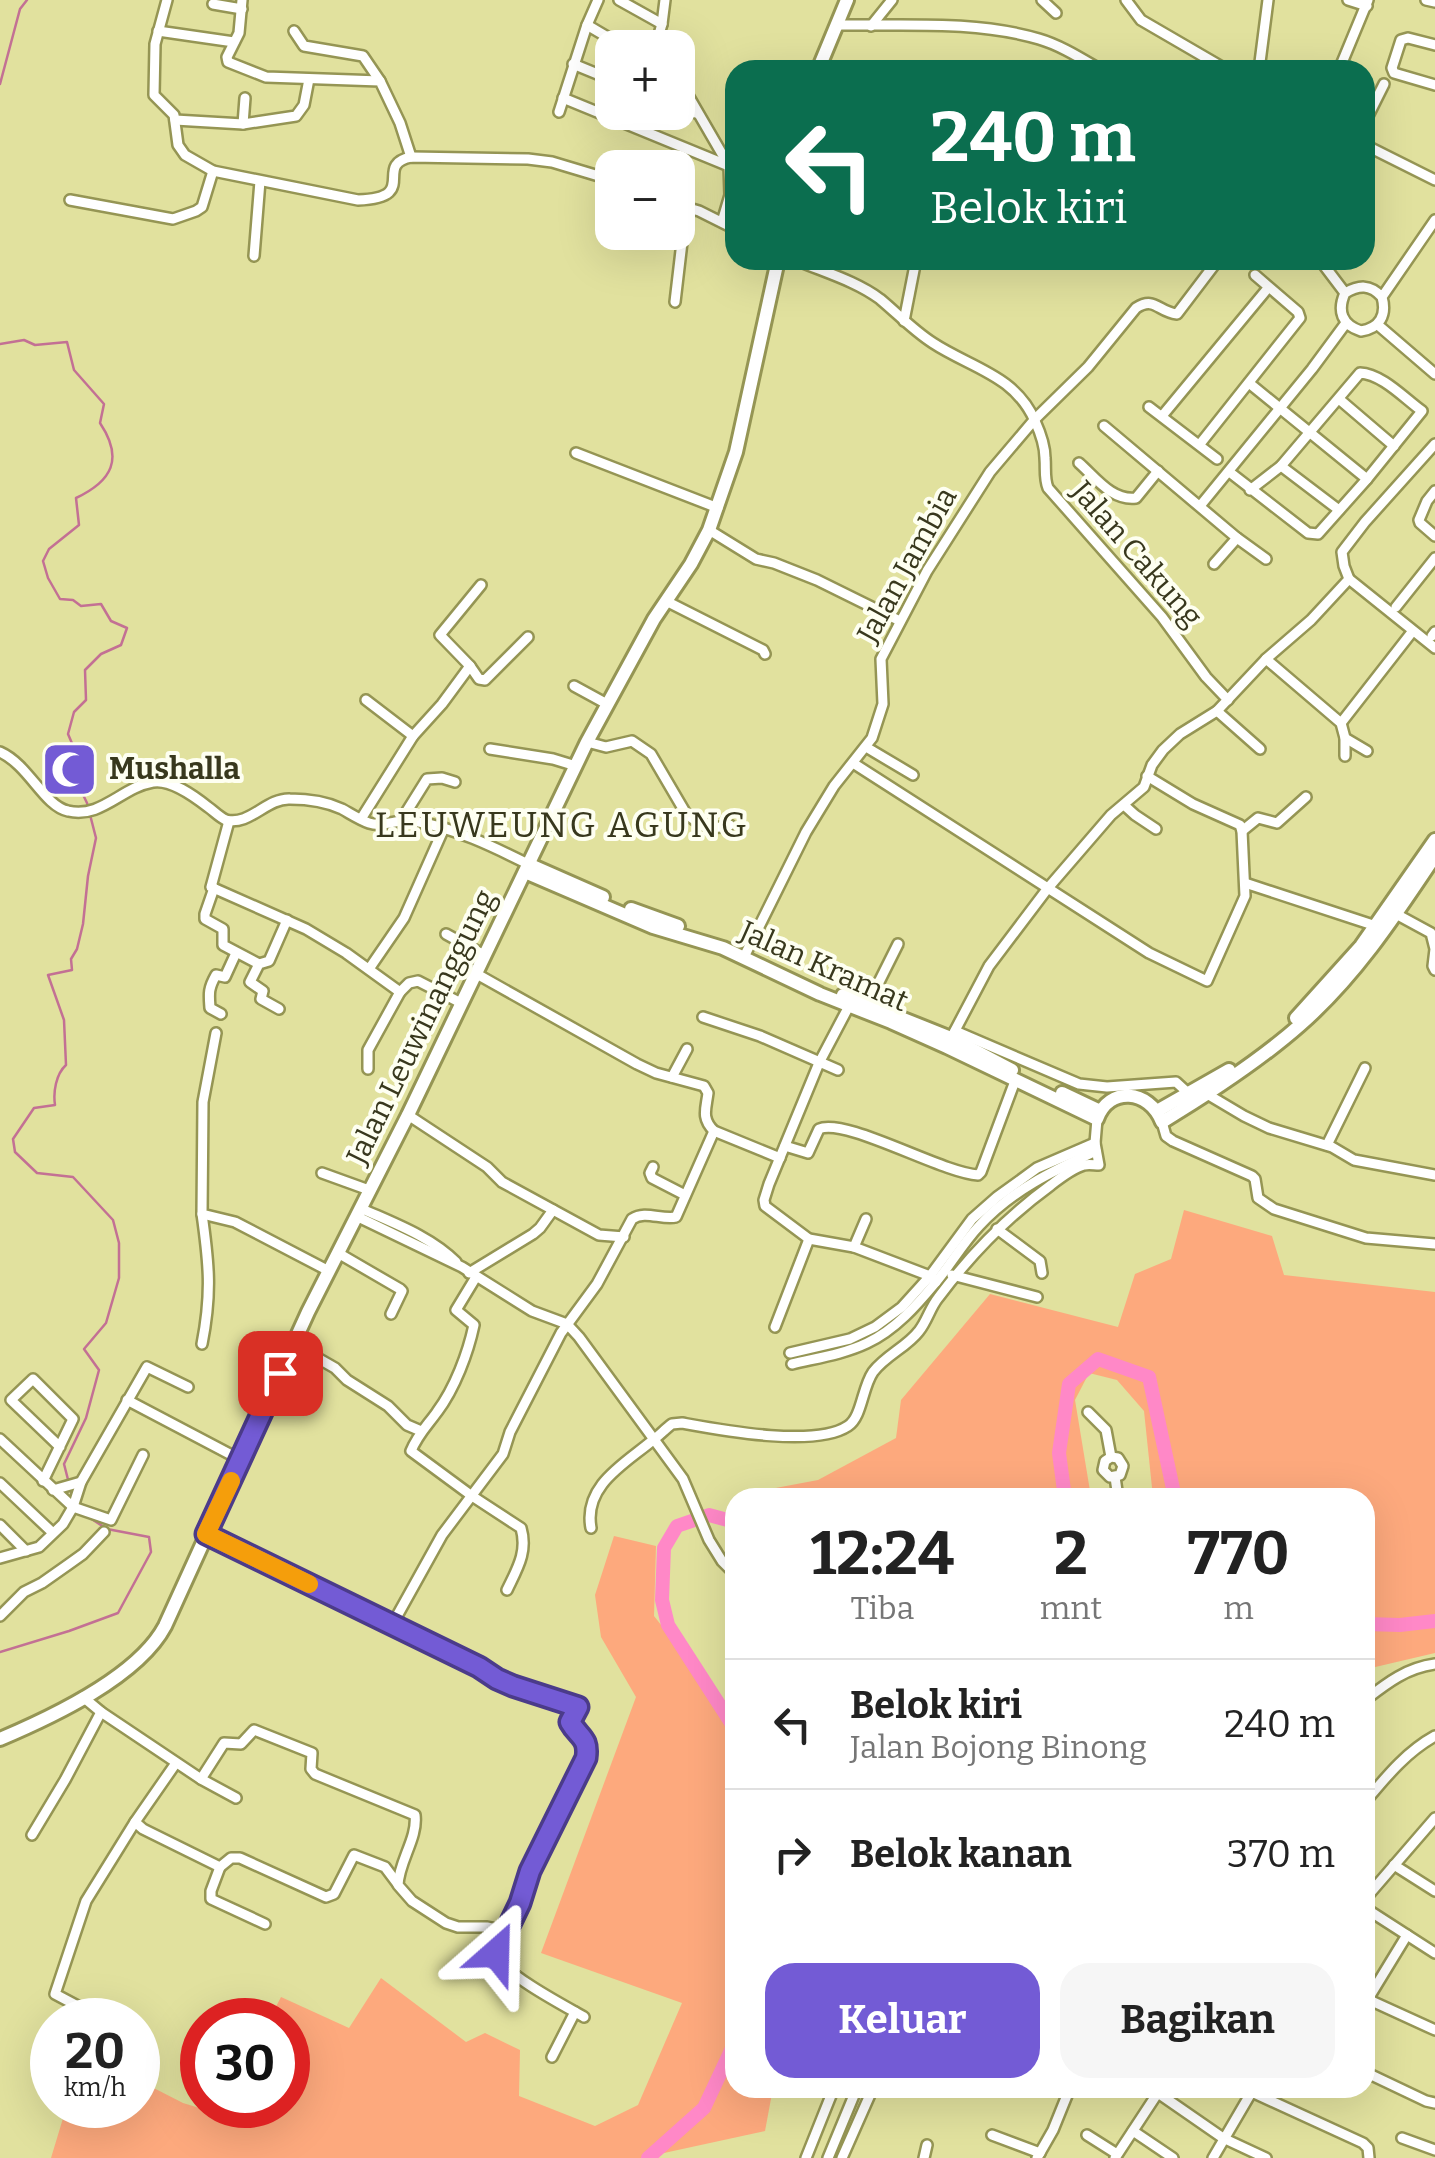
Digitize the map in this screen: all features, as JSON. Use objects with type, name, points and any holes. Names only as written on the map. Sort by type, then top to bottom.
[{"type":"main road","points":[[822,60],[847,0]]},
{"type":"main road","name":"Jalan Leuwinanggung","points":[[0,1739],[83,1698],[130,1667],[159,1638],[294,1344],[476,974],[524,865],[606,704],[691,564],[718,508],[736,452],[776,270]]},
{"type":"main road","points":[[1159,1116],[1207,1094],[1303,1022],[1340,984],[1435,840]]},
{"type":"main road","points":[[1159,1116],[1282,1029],[1396,914],[1435,856]]},
{"type":"main road","name":"Jalan Kramat","points":[[524,865],[653,927],[746,954],[951,1039],[1099,1115]]},
{"type":"main road","name":"Jalan Kramat","points":[[746,954],[849,1006],[951,1039],[1015,1080],[1099,1115]]},
{"type":"main road","points":[[1099,1115],[1116,1099],[1132,1096],[1147,1100],[1159,1116]]},
{"type":"street","points":[[168,0],[155,44],[154,95],[172,112],[177,139],[185,155],[213,171],[358,200],[378,199],[392,190],[396,164],[411,157],[528,159],[595,175]]},
{"type":"street","points":[[559,112],[586,25],[598,0]]},
{"type":"street","points":[[620,0],[662,24]]},
{"type":"street","points":[[660,30],[665,0]]},
{"type":"street","points":[[872,26],[892,0]]},
{"type":"street","points":[[1042,0],[1056,13]]},
{"type":"street","points":[[1126,0],[1142,20],[1210,60]]},
{"type":"street","points":[[1259,60],[1268,0]]},
{"type":"street","points":[[1343,60],[1368,3],[1348,0]]},
{"type":"street","points":[[1426,0],[1435,2]]},
{"type":"street","points":[[213,4],[242,4],[239,34],[228,62],[264,76],[380,82]]},
{"type":"street","points":[[586,25],[595,30]]},
{"type":"street","points":[[837,25],[971,28],[1042,40],[1082,60]]},
{"type":"street","points":[[294,30],[304,46],[363,56],[400,123],[411,157]]},
{"type":"street","points":[[158,31],[234,42]]},
{"type":"street","points":[[1435,45],[1401,40],[1392,68],[1394,73],[1435,86]]},
{"type":"street","points":[[573,64],[595,73]]},
{"type":"street","points":[[176,120],[243,124],[296,116],[304,104],[309,79]]},
{"type":"street","points":[[1375,102],[1384,84]]},
{"type":"street","points":[[243,124],[245,98]]},
{"type":"street","points":[[563,98],[725,164]]},
{"type":"street","points":[[696,113],[725,160]]},
{"type":"street","points":[[1375,149],[1435,180]]},
{"type":"street","points":[[70,200],[176,218],[202,206],[213,171]]},
{"type":"street","points":[[254,256],[260,181]]},
{"type":"street","points":[[695,211],[725,224]]},
{"type":"street","points":[[722,222],[725,212]]},
{"type":"street","points":[[1382,297],[1435,220]]},
{"type":"street","points":[[676,302],[679,250]]},
{"type":"street","name":"Jalan Cakung","points":[[820,270],[878,298],[935,344],[1002,379],[1022,400],[1035,420],[1046,453],[1048,488],[1162,617],[1228,700]]},
{"type":"street","points":[[904,321],[914,270]]},
{"type":"street","name":"Jalan Jambia","points":[[746,954],[806,832],[834,786],[872,738],[883,704],[880,662],[927,571],[990,472],[1088,368],[1136,308],[1146,302],[1177,314],[1210,270]]},
{"type":"street","points":[[1328,270],[1345,293]]},
{"type":"street","points":[[1200,444],[1300,318],[1255,275]]},
{"type":"street","points":[[1356,287],[1375,290],[1385,306],[1378,324],[1362,330],[1346,323],[1340,307],[1345,293],[1356,287]]},
{"type":"street","points":[[1162,416],[1268,288]]},
{"type":"street","points":[[1200,506],[1346,323]]},
{"type":"street","points":[[1378,324],[1435,374]]},
{"type":"street","points":[[1232,474],[1250,490],[1310,534],[1320,533],[1422,411],[1367,372],[1360,373],[1281,466],[1250,490]]},
{"type":"street","points":[[1250,383],[1367,479]]},
{"type":"street","points":[[1339,399],[1394,446]]},
{"type":"street","points":[[1149,407],[1217,460]]},
{"type":"street","points":[[1104,426],[1266,559]]},
{"type":"street","points":[[1435,444],[1342,552],[1349,579],[1435,648]]},
{"type":"street","points":[[576,454],[718,508]]},
{"type":"street","points":[[1079,462],[1115,495],[1128,499],[1136,498],[1158,471]]},
{"type":"street","points":[[1281,466],[1339,510]]},
{"type":"street","points":[[1435,490],[1419,520],[1435,536]]},
{"type":"street","points":[[708,530],[756,559],[774,562],[817,580],[900,622]]},
{"type":"street","points":[[1214,564],[1237,538]]},
{"type":"street","points":[[1396,607],[1435,558]]},
{"type":"street","points":[[1188,1093],[1176,1082],[1107,1087],[1078,1084],[951,1039],[989,966],[1110,815],[1144,787],[1152,764],[1163,750],[1228,700],[1349,579]]},
{"type":"street","points":[[480,585],[440,635],[479,679],[484,680],[528,637]]},
{"type":"street","points":[[666,601],[765,654]]},
{"type":"street","points":[[1341,723],[1412,632]]},
{"type":"street","points":[[1266,658],[1341,723],[1346,738],[1345,756]]},
{"type":"street","points":[[361,819],[413,736],[470,666]]},
{"type":"street","points":[[574,686],[606,704]]},
{"type":"street","points":[[366,700],[413,736]]},
{"type":"street","points":[[1217,710],[1260,748]]},
{"type":"street","points":[[1346,738],[1366,751]]},
{"type":"street","points":[[587,742],[606,748],[632,742],[651,754],[692,820],[706,826],[730,825]]},
{"type":"street","points":[[866,747],[912,775]]},
{"type":"street","points":[[490,749],[576,766]]},
{"type":"street","points":[[0,752],[13,758],[50,801],[69,812],[91,810],[159,782],[184,791],[229,821],[242,820],[279,800],[291,798],[328,804],[377,825],[402,819],[444,828],[476,839],[524,865]]},
{"type":"street","points":[[852,763],[1149,953],[1204,982],[1209,980],[1244,896],[1242,831],[1240,825],[1147,776]]},
{"type":"street","points":[[402,819],[427,779],[454,782]]},
{"type":"street","points":[[1242,831],[1258,818],[1277,823],[1306,797]]},
{"type":"street","points":[[1124,804],[1156,828]]},
{"type":"street","points":[[229,821],[211,887],[326,940],[400,992]]},
{"type":"street","points":[[368,969],[404,918],[444,828]]},
{"type":"street","points":[[1245,883],[1376,926]]},
{"type":"street","points":[[214,888],[205,919],[222,927],[222,944],[258,964],[270,961],[287,920]]},
{"type":"street","points":[[1396,914],[1431,933],[1435,970]]},
{"type":"street","points":[[446,934],[484,955]]},
{"type":"street","points":[[868,1004],[898,944]]},
{"type":"street","points":[[221,1014],[209,1006],[211,985],[216,975],[225,978],[236,953]]},
{"type":"street","points":[[258,964],[250,982],[262,990],[261,999],[279,1010]]},
{"type":"street","points":[[476,974],[637,1064],[708,1089],[704,1120],[714,1130],[780,1158]]},
{"type":"street","points":[[368,1069],[368,1050],[374,1035],[400,992],[410,983],[418,981],[460,1003]]},
{"type":"street","points":[[849,1006],[819,1063],[766,1193],[765,1206],[810,1239],[854,1246],[936,1277],[956,1276],[1037,1297]]},
{"type":"street","points":[[703,1017],[760,1036],[838,1070]]},
{"type":"street","points":[[202,1344],[209,1307],[202,1214],[203,1102],[216,1033]]},
{"type":"street","points":[[672,1077],[687,1048]]},
{"type":"street","points":[[1327,1145],[1364,1068]]},
{"type":"street","points":[[785,1146],[808,1153],[819,1129],[826,1126],[978,1175],[1015,1080]]},
{"type":"street","points":[[1207,1094],[1269,1128],[1327,1145],[1354,1160],[1435,1174]]},
{"type":"street","points":[[408,1115],[502,1182],[599,1235],[624,1237]]},
{"type":"street","points":[[591,1528],[590,1514],[604,1482],[621,1463],[677,1423],[749,1435],[816,1435],[847,1427],[859,1412],[862,1394],[878,1364],[918,1334],[930,1309],[996,1228],[1058,1180],[1083,1165],[1099,1164],[1095,1147],[1099,1115]]},
{"type":"street","points":[[1159,1116],[1166,1136],[1173,1141],[1256,1179],[1258,1198],[1274,1208],[1366,1238],[1435,1244]]},
{"type":"street","points":[[392,1625],[442,1535],[503,1454],[510,1432],[567,1324],[598,1284],[635,1216],[676,1218],[714,1130]]},
{"type":"street","points":[[792,1364],[867,1344],[909,1314],[972,1219],[996,1197],[1037,1168],[1095,1147]]},
{"type":"street","points":[[652,1167],[652,1178],[685,1195]]},
{"type":"street","points":[[322,1172],[368,1190]]},
{"type":"street","points":[[507,1590],[522,1558],[523,1532],[412,1453],[421,1431],[438,1411],[469,1345],[474,1324],[456,1310],[469,1272],[534,1234],[553,1210]]},
{"type":"street","points":[[358,1212],[532,1311],[567,1324],[684,1479],[709,1540],[725,1564]]},
{"type":"street","points":[[202,1214],[235,1222],[330,1271]]},
{"type":"street","points":[[854,1246],[866,1219]]},
{"type":"street","points":[[996,1228],[1040,1261],[1042,1273]]},
{"type":"street","points":[[774,1327],[810,1239]]},
{"type":"street","points":[[338,1252],[402,1291],[392,1314]]},
{"type":"street","points":[[790,1352],[863,1334],[936,1277]]},
{"type":"street","points":[[294,1344],[335,1368],[388,1406],[408,1426],[421,1431]]},
{"type":"street","points":[[0,1558],[38,1547],[63,1524],[81,1482],[147,1367],[188,1387]]},
{"type":"street","points":[[43,1481],[60,1447],[73,1419],[33,1379],[11,1400],[60,1447]]},
{"type":"street","points":[[127,1400],[241,1460]]},
{"type":"street","points":[[1088,1412],[1106,1430],[1111,1456],[1123,1466],[1115,1477],[1117,1488]]},
{"type":"street","points":[[0,1439],[73,1506],[111,1520],[144,1455]]},
{"type":"street","points":[[53,1490],[81,1482]]},
{"type":"street","points":[[0,1483],[53,1534]]},
{"type":"street","points":[[0,1525],[26,1550]]},
{"type":"street","points":[[0,1616],[24,1592],[70,1564],[104,1532]]},
{"type":"street","points":[[206,1534],[497,1679],[578,1707],[570,1722],[585,1739],[586,1758],[530,1871],[496,1957],[580,2015],[552,2057]]},
{"type":"street","points":[[1375,1692],[1396,1676],[1435,1664]]},
{"type":"street","points":[[83,1698],[200,1779],[236,1798]]},
{"type":"street","points":[[32,1835],[101,1712]]},
{"type":"street","points":[[200,1779],[224,1743],[242,1744],[254,1730],[312,1754],[311,1769],[315,1774],[415,1815],[416,1824],[398,1871],[398,1885]]},
{"type":"street","points":[[1375,1790],[1418,1746],[1435,1736]]},
{"type":"street","points":[[63,1998],[55,1994],[86,1900],[176,1763]]},
{"type":"street","points":[[1375,1888],[1431,1829],[1435,1818]]},
{"type":"street","points":[[135,1822],[220,1867]]},
{"type":"street","points":[[266,1924],[211,1899],[220,1867],[231,1858],[240,1858],[329,1897],[354,1855],[385,1868],[412,1901],[446,1923],[506,1931]]},
{"type":"street","points":[[1394,1864],[1435,1891]]},
{"type":"street","points":[[1375,1914],[1435,1953]]},
{"type":"street","points":[[1375,1984],[1406,1934]]},
{"type":"street","points":[[1375,2003],[1435,2030]]},
{"type":"street","points":[[1375,2076],[1435,2103]]},
{"type":"street","points":[[806,2158],[830,2098]]},
{"type":"street","points":[[828,2158],[853,2098]]},
{"type":"street","points":[[842,2158],[868,2098]]},
{"type":"street","points":[[992,2135],[1039,2156],[1068,2098]]},
{"type":"street","points":[[1087,2135],[1116,2156],[1155,2098]]},
{"type":"street","points":[[1171,2098],[1224,2138],[1266,2158]]},
{"type":"street","points":[[1213,2158],[1243,2098]]},
{"type":"street","points":[[1265,2098],[1363,2143],[1369,2158]]},
{"type":"street","points":[[1133,2131],[1173,2158]]},
{"type":"street","points":[[1402,2138],[1435,2150]]},
{"type":"street","points":[[924,2158],[928,2145]]},
{"type":"shaded area","points":[[1184,1210],[1272,1236],[1284,1275],[1435,1292],[1435,1653],[1375,1667],[1375,1488],[1152,1488],[1144,1411],[1117,1380],[1089,1373],[1075,1400],[1090,1488],[776,1488],[818,1480],[896,1438],[901,1400],[990,1294],[1118,1327],[1135,1274],[1171,1259]]},
{"type":"shaded area","points":[[614,1536],[656,1546],[654,1616],[725,1705],[725,2098],[771,2098],[765,2131],[641,2158],[51,2158],[60,2128],[160,2128],[160,2091],[180,2101],[180,2128],[310,2128],[310,2010],[349,2028],[381,1978],[466,2042],[485,2033],[520,2050],[519,2096],[595,2126],[638,2105],[682,2003],[541,1953],[636,1697],[601,1637],[595,1595]]},
{"type":"waterway","points":[[0,84],[20,9],[27,0]]},
{"type":"waterway","points":[[0,344],[24,340],[35,345],[67,342],[74,370],[104,404],[100,423],[111,448],[110,468],[98,484],[76,498],[79,525],[49,549],[43,561],[60,599],[73,600],[81,606],[101,604],[111,621],[127,628],[121,645],[101,654],[85,670],[86,700],[74,712],[68,734],[77,755],[76,780],[96,838],[72,970],[48,975],[64,1020],[66,1065],[56,1084],[55,1105],[34,1108],[13,1139],[15,1152],[37,1173],[73,1177],[113,1220],[119,1243],[119,1278],[106,1323],[84,1349],[99,1370],[86,1418],[64,1464],[73,1499]]},
{"type":"waterway","points":[[1064,1488],[1059,1453],[1069,1384],[1098,1359],[1149,1377],[1173,1488]]},
{"type":"waterway","points":[[725,1519],[709,1515],[677,1526],[664,1548],[662,1600],[668,1625],[725,1713]]},
{"type":"waterway","points":[[0,1652],[118,1613],[151,1552],[149,1537],[107,1529],[87,1516]]},
{"type":"waterway","points":[[1375,1624],[1435,1621]]},
{"type":"waterway","points":[[648,2158],[704,2108],[725,2063]]},
{"type":"slow traffic","points":[[231,1481],[206,1534],[309,1584]]},
{"type":"place","name":"Mushalla","points":[[70,769]]},
{"type":"district","name":"LEUWEUNG AGUNG","points":[[562,825]]},
{"type":"route","points":[[280,1373],[206,1534],[497,1679],[578,1707],[570,1722],[585,1739],[586,1758],[530,1871],[520,1903],[496,1953]]}]
